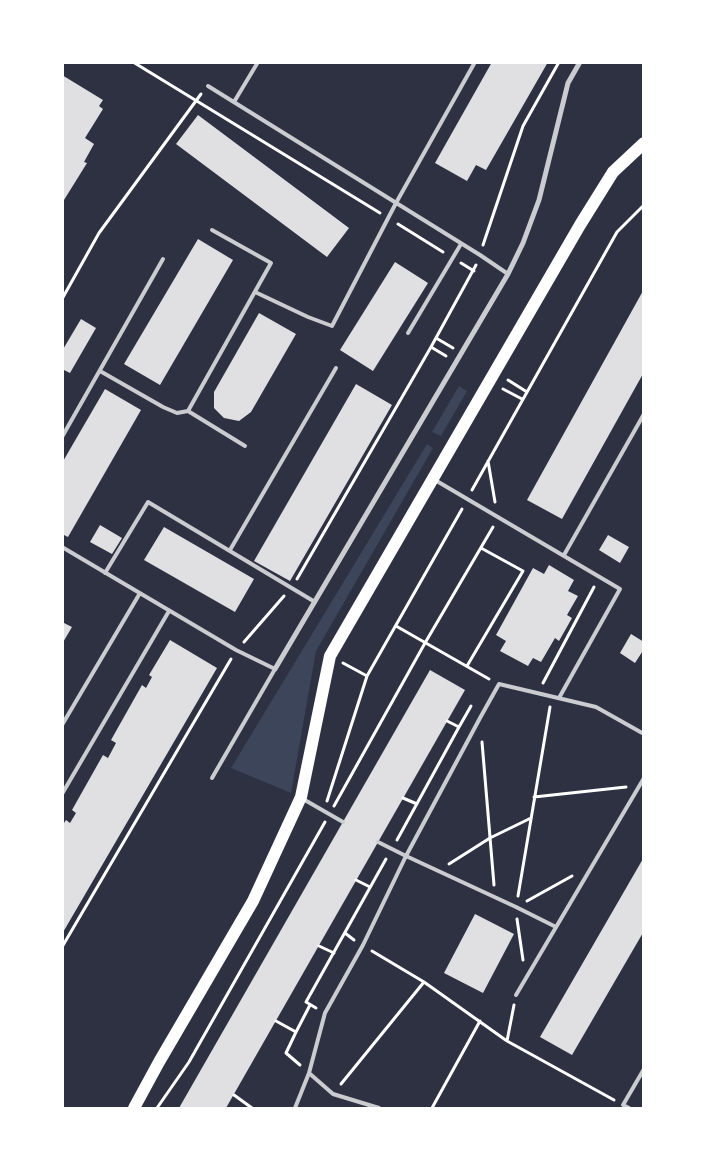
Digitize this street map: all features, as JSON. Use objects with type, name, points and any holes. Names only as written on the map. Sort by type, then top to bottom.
[{"type":"main road","points":[[134,1108],[253,901],[301,797],[330,656],[580,225],[613,172],[644,143]]},
{"type":"street","points":[[275,669],[508,274],[523,244],[539,200],[568,82],[580,62]]},
{"type":"lane","points":[[234,102],[258,62]]},
{"type":"lane","points":[[255,292],[332,326],[396,203],[475,62]]},
{"type":"lane","points":[[208,86],[508,274]]},
{"type":"lane","points":[[188,411],[271,263],[212,230]]},
{"type":"lane","points":[[408,333],[461,244]]},
{"type":"lane","points":[[62,437],[163,260]]},
{"type":"lane","points":[[230,550],[336,368]]},
{"type":"lane","points":[[100,371],[163,407],[177,413],[188,411],[244,446]]},
{"type":"lane","points":[[564,555],[644,414]]},
{"type":"lane","points":[[433,479],[620,589],[560,698]]},
{"type":"lane","points":[[105,572],[148,502],[316,602]]},
{"type":"lane","points":[[62,547],[236,650],[275,669],[212,778]]},
{"type":"lane","points":[[62,725],[140,593]]},
{"type":"lane","points":[[62,794],[169,611]]},
{"type":"lane","points":[[296,1108],[310,1073],[326,1012],[406,856],[499,684],[596,707],[644,734]]},
{"type":"lane","points":[[516,995],[644,778]]},
{"type":"lane","points":[[301,797],[343,822]]},
{"type":"lane","points":[[378,842],[556,927]]},
{"type":"lane","points":[[629,1108],[624,1106],[644,1069]]},
{"type":"lane","points":[[310,1073],[333,1094],[380,1108]]},
{"type":"path","points":[[133,62],[474,271]]},
{"type":"path","points":[[62,947],[236,650],[292,587],[474,271],[523,126],[559,62]]},
{"type":"path","points":[[62,299],[99,233],[208,86]]},
{"type":"path","points":[[431,347],[456,362]]},
{"type":"path","points":[[157,1108],[189,1062],[498,517],[488,461]]},
{"type":"path","points":[[462,508],[470,512]]},
{"type":"path","points":[[467,666],[523,571],[481,548]]},
{"type":"path","points":[[534,692],[544,682],[595,586]]},
{"type":"path","points":[[396,626],[499,684]]},
{"type":"path","points":[[330,656],[367,676]]},
{"type":"path","points":[[525,979],[516,907],[552,697]]},
{"type":"path","points":[[480,718],[495,897]]},
{"type":"path","points":[[447,721],[458,727]]},
{"type":"path","points":[[534,797],[639,786]]},
{"type":"path","points":[[404,798],[417,804]]},
{"type":"path","points":[[438,871],[490,838],[531,817]]},
{"type":"path","points":[[516,907],[592,865]]},
{"type":"path","points":[[356,880],[370,887]]},
{"type":"path","points":[[344,933],[424,982],[507,1040],[624,1106]]},
{"type":"path","points":[[319,946],[334,953]]},
{"type":"path","points":[[333,1094],[424,982]]},
{"type":"path","points":[[507,1040],[516,995]]},
{"type":"path","points":[[310,1005],[286,1053],[310,1073]]},
{"type":"path","points":[[276,1021],[296,1032]]},
{"type":"path","points":[[432,1108],[480,1021]]},
{"type":"path","points":[[234,1094],[252,1108]]},
{"type":"shaded area","points":[[459,386],[467,391],[441,436],[432,432]]},
{"type":"shaded area","points":[[427,444],[433,448],[316,651],[291,793],[231,768]]},
{"type":"building","points":[[492,62],[548,62],[486,170],[476,165],[467,181],[435,163]]},
{"type":"building","points":[[62,75],[103,100],[99,106],[103,109],[85,138],[94,144],[84,162],[87,163],[64,200],[62,199]]},
{"type":"building","points":[[198,115],[349,228],[327,257],[176,144]]},
{"type":"building","points":[[198,239],[233,260],[160,385],[124,364]]},
{"type":"building","points":[[395,262],[428,283],[373,371],[340,350]]},
{"type":"building","points":[[644,289],[644,372],[562,519],[527,500]]},
{"type":"building","points":[[259,313],[296,334],[251,412],[239,421],[224,418],[214,408],[214,392]]},
{"type":"building","points":[[81,319],[96,328],[70,373],[62,369],[62,351]]},
{"type":"building","points":[[356,384],[392,405],[290,581],[254,561]]},
{"type":"building","points":[[105,389],[141,410],[68,537],[62,534],[62,463]]},
{"type":"building","points":[[100,525],[122,538],[112,554],[90,542]]},
{"type":"building","points":[[164,527],[254,579],[235,612],[144,560]]},
{"type":"building","points":[[608,535],[629,547],[620,563],[599,550]]},
{"type":"building","points":[[549,565],[574,580],[568,591],[578,596],[567,615],[572,618],[559,641],[555,638],[541,662],[533,658],[528,666],[500,651],[506,641],[496,635],[533,568],[544,574]]},
{"type":"building","points":[[62,622],[72,627],[62,644]]},
{"type":"building","points":[[631,634],[644,642],[644,649],[635,663],[620,653]]},
{"type":"building","points":[[170,640],[217,668],[62,934],[62,826],[66,820],[70,823],[76,813],[72,810],[103,755],[108,758],[116,743],[111,740],[142,685],[146,688],[152,677],[149,675]]},
{"type":"building","points":[[430,670],[465,690],[226,1108],[179,1108]]},
{"type":"building","points":[[644,857],[644,931],[572,1055],[540,1037]]},
{"type":"building","points":[[475,914],[514,934],[483,993],[444,973]]}]
